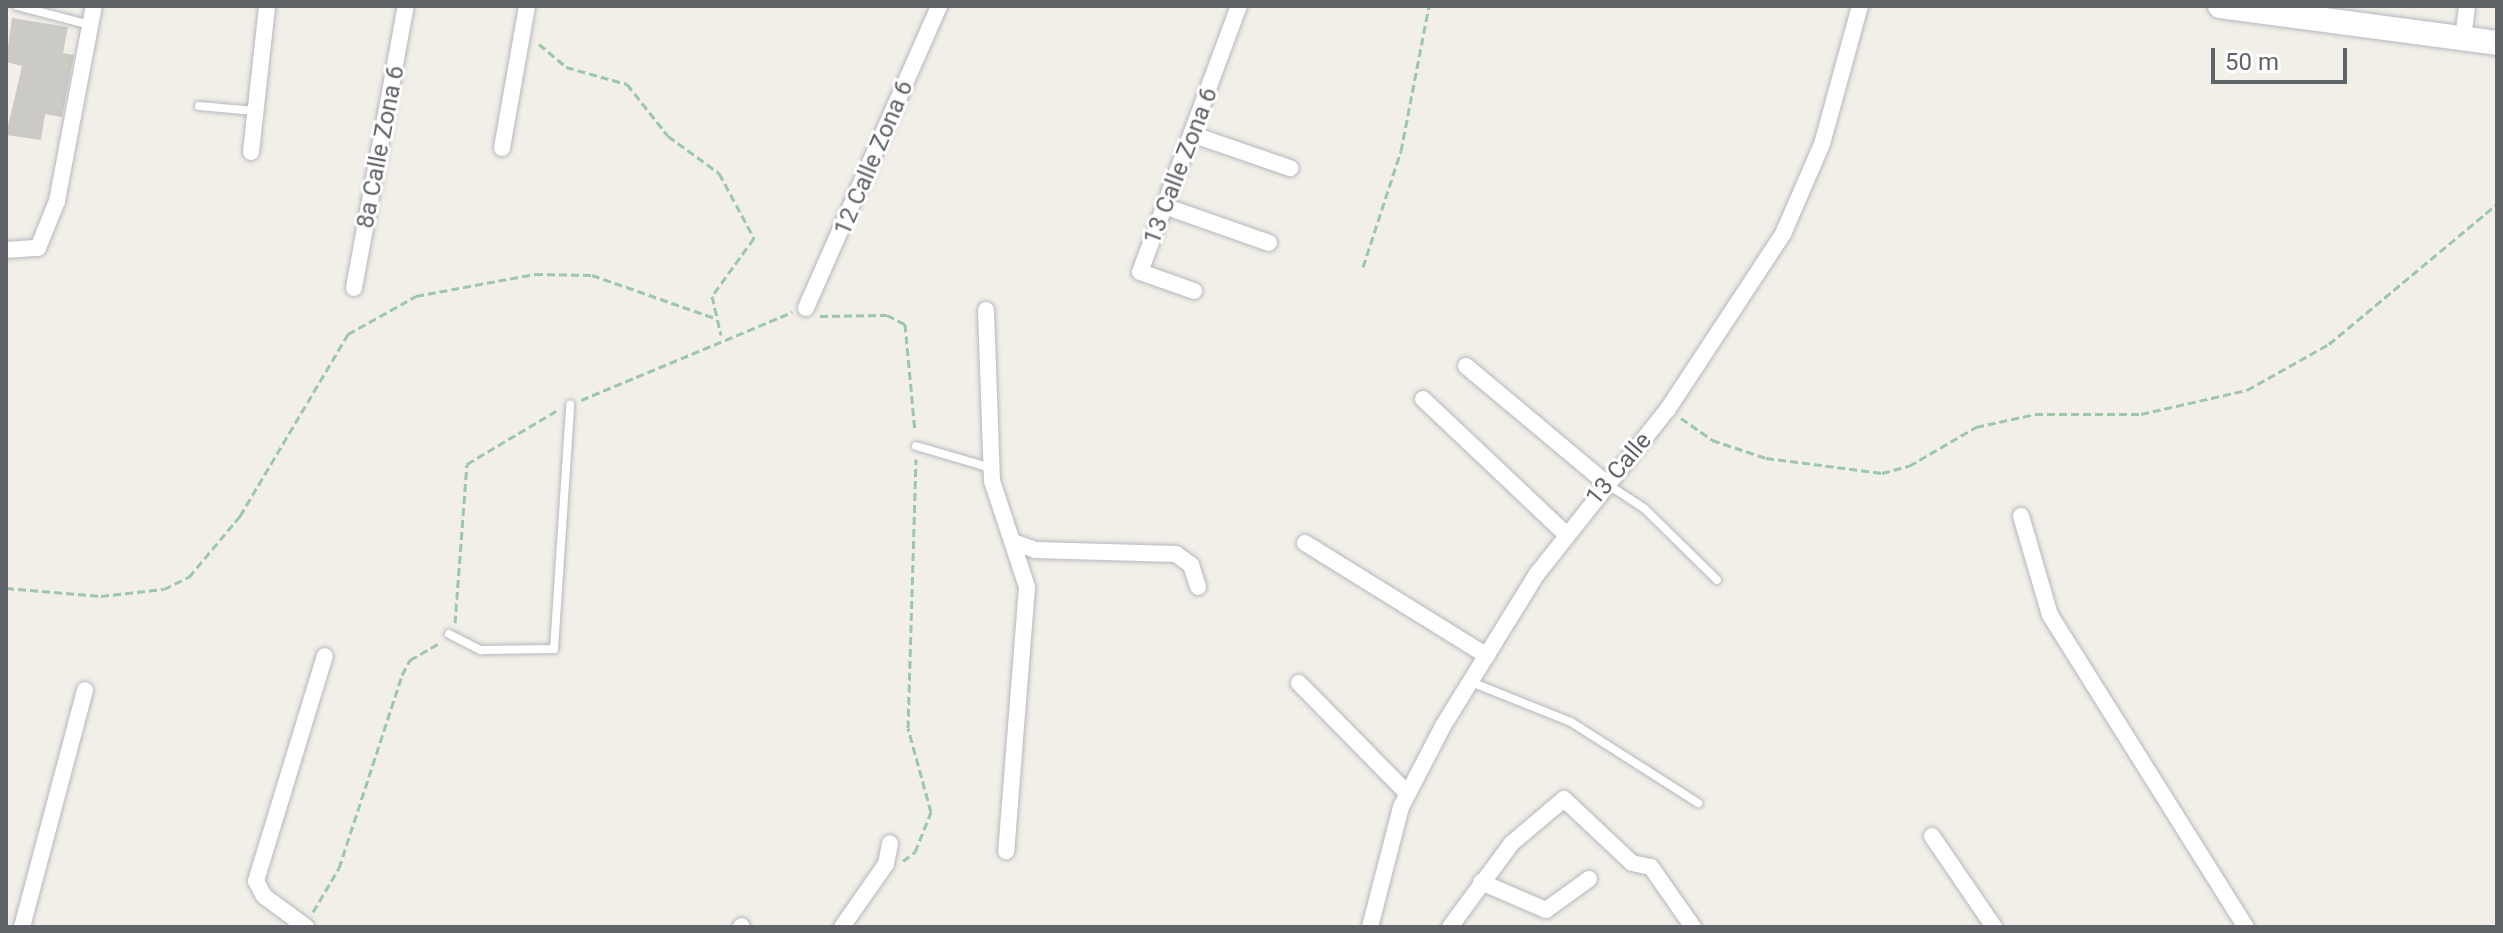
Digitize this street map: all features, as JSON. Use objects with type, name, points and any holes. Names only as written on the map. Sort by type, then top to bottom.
[{"type":"street","points":[[6,250],[34,251],[62,186],[94,6]]},
{"type":"street","points":[[251,152],[267,6]]},
{"type":"street","name":"8a Calle Zona 6","points":[[354,288],[406,6]]},
{"type":"street","points":[[502,148],[527,6]]},
{"type":"street","name":"12 Calle Zona 6","points":[[806,308],[939,6]]},
{"type":"street","name":"13 Calle Zona 6","points":[[1194,291],[1140,272],[1194,135],[1239,6]]},
{"type":"street","name":"13 Calle","points":[[1370,927],[1407,793],[1471,682],[1566,534],[1668,409],[1803,195],[1860,6]]},
{"type":"street","points":[[2220,6],[2497,43]]},
{"type":"street","points":[[2463,39],[2467,6]]},
{"type":"street","points":[[1194,135],[1290,168]]},
{"type":"street","points":[[1167,207],[1269,243]]},
{"type":"street","points":[[986,310],[991,468],[1027,587],[1006,851]]},
{"type":"street","points":[[1466,366],[1607,484]]},
{"type":"street","points":[[1423,399],[1566,534]]},
{"type":"street","points":[[2021,516],[2050,615],[2246,927]]},
{"type":"street","points":[[1016,543],[1035,550],[1176,554],[1191,565],[1198,587]]},
{"type":"street","points":[[1305,543],[1487,656]]},
{"type":"street","points":[[308,922],[264,896],[256,881],[325,656]]},
{"type":"street","points":[[1299,683],[1407,793]]},
{"type":"street","points":[[22,927],[85,690]]},
{"type":"street","points":[[1450,927],[1481,882],[1564,799],[1632,863],[1651,867],[1693,927]]},
{"type":"street","points":[[1932,836],[1994,927]]},
{"type":"street","points":[[842,927],[886,864],[890,843]]},
{"type":"street","points":[[1481,882],[1546,910],[1589,879]]},
{"type":"lane","points":[[17,6],[90,25]]},
{"type":"lane","points":[[199,106],[255,111]]},
{"type":"lane","points":[[449,634],[481,650],[554,649],[570,405]]},
{"type":"lane","points":[[916,446],[991,468]]},
{"type":"lane","points":[[1607,484],[1645,509],[1717,580]]},
{"type":"lane","points":[[1471,682],[1571,722],[1698,803]]},
{"type":"path","points":[[1363,267],[1401,151],[1429,6]]},
{"type":"path","points":[[522,34],[566,67],[627,84],[668,136],[716,169],[754,238],[713,292],[715,318],[722,336]]},
{"type":"path","points":[[1668,409],[1712,440],[1766,458],[1882,473],[1909,466],[1976,427],[2035,414],[2141,414],[2247,390],[2329,344],[2497,204]]},
{"type":"path","points":[[6,588],[101,596],[164,589],[189,577],[240,516],[348,334],[416,296],[535,274],[592,275],[715,318]]},
{"type":"path","points":[[308,922],[339,868],[402,675],[410,660],[449,634],[467,464],[488,446],[570,405],[722,336],[806,308],[828,317],[887,315],[905,324],[916,446],[908,728],[931,812],[908,860],[890,843]]},
{"type":"building","points":[[12,18],[68,27],[63,53],[74,55],[62,117],[45,114],[41,140],[6,135],[22,66],[6,62]]}]
